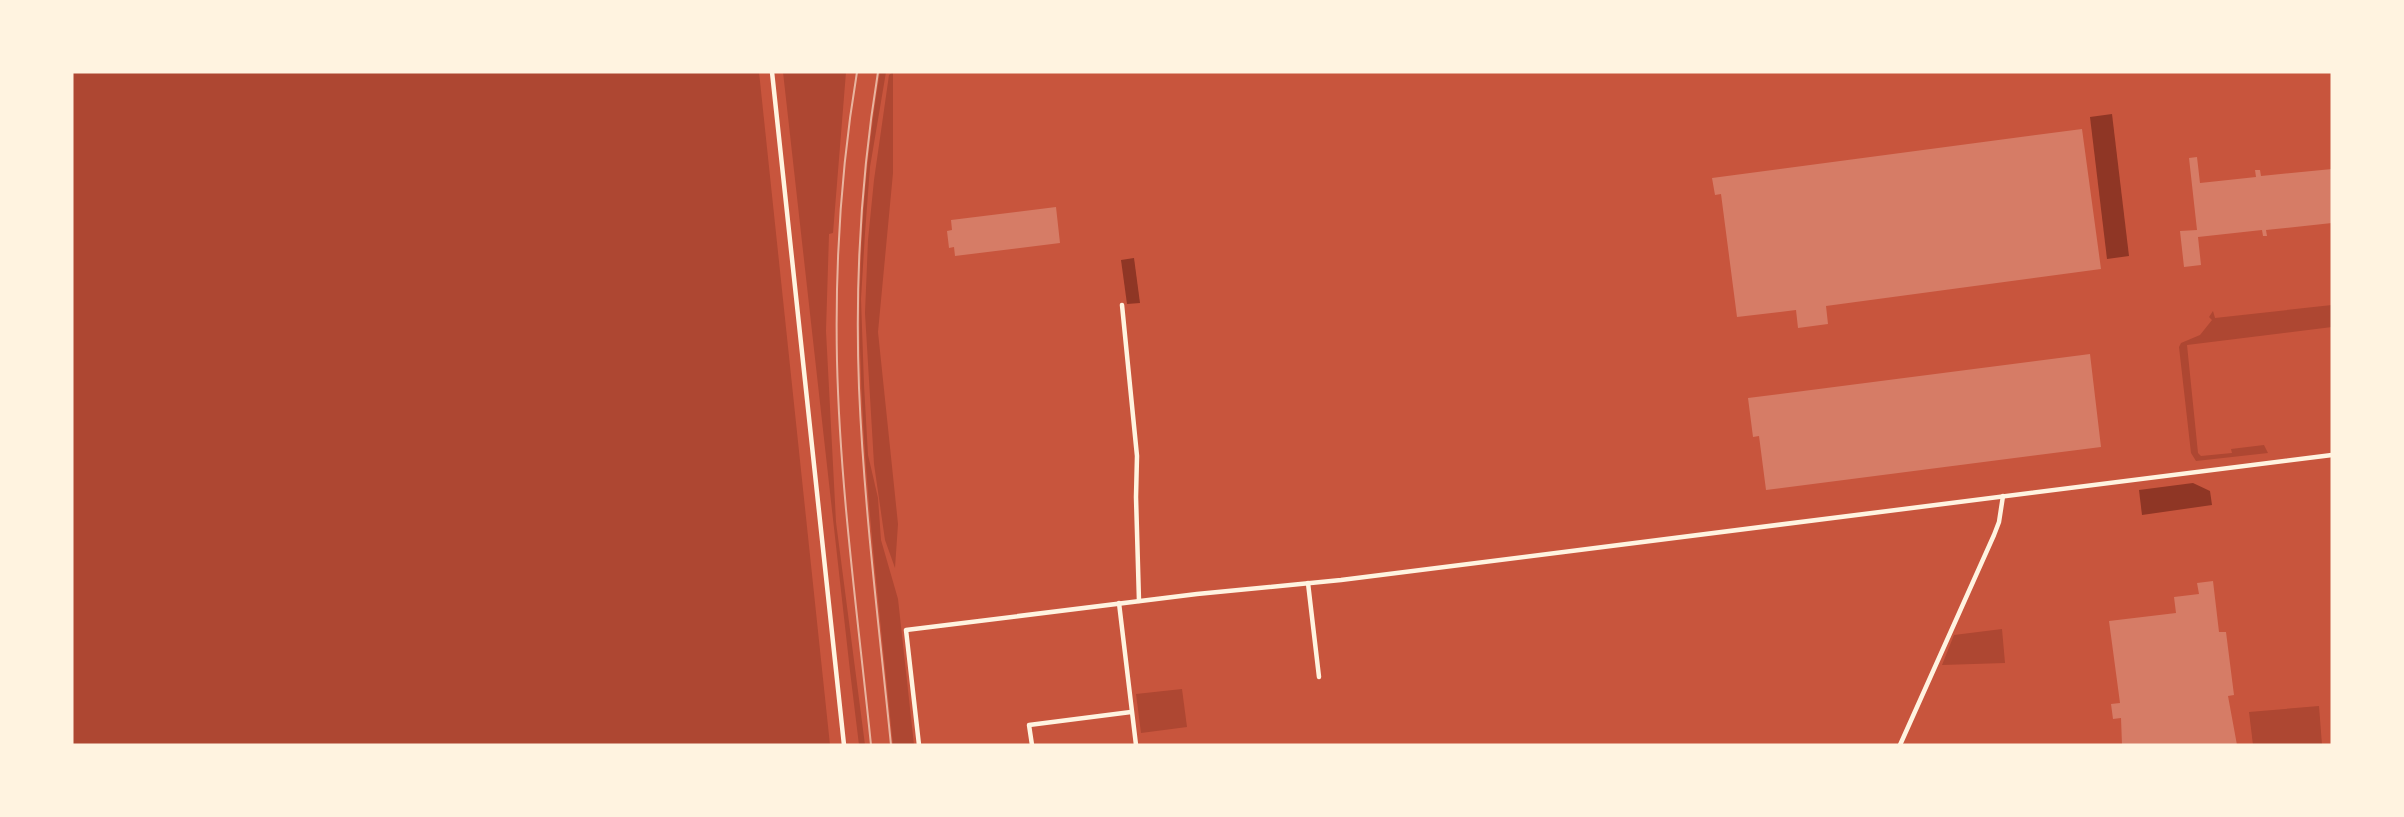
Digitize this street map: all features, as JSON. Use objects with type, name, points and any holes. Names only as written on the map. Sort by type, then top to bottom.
[{"type":"street","points":[[772,72],[844,745]]},
{"type":"street","points":[[1122,305],[1137,456],[1139,601]]},
{"type":"street","points":[[919,745],[906,630],[1119,603],[1308,583],[2332,455]]},
{"type":"street","points":[[1900,745],[1994,535],[1999,522],[2002,496]]},
{"type":"street","points":[[1308,583],[1319,677]]},
{"type":"street","points":[[1119,603],[1136,745]]},
{"type":"street","points":[[1032,745],[1029,725],[1131,712]]},
{"type":"shaded area","points":[[72,72],[759,72],[830,745],[72,745]]},
{"type":"shaded area","points":[[783,72],[846,72],[833,233],[829,234],[826,331],[836,522],[865,745],[859,745]]},
{"type":"shaded area","points":[[880,72],[886,72],[870,167],[861,299],[864,385],[868,455],[878,498],[881,540],[898,599],[914,745],[893,745],[873,546],[862,397],[860,347],[861,244],[870,141]]},
{"type":"shaded area","points":[[893,72],[893,173],[878,332],[898,524],[895,568],[885,540],[874,464],[865,313],[868,240],[874,180],[889,75]]},
{"type":"shaded area","points":[[2112,114],[2129,256],[2107,259],[2090,117]]},
{"type":"shaded area","points":[[1134,258],[1140,303],[1127,304],[1121,260]]},
{"type":"shaded area","points":[[2332,305],[2332,327],[2187,345],[2198,453],[2201,456],[2232,453],[2231,449],[2264,445],[2268,453],[2196,461],[2191,453],[2179,347],[2181,343],[2200,335],[2212,320],[2209,317],[2213,311],[2215,318]]},
{"type":"shaded area","points":[[2193,483],[2210,491],[2212,505],[2142,515],[2139,490]]},
{"type":"shaded area","points":[[2002,629],[2005,663],[1942,665],[1954,635]]},
{"type":"shaded area","points":[[1182,689],[1187,727],[1141,733],[1136,694]]},
{"type":"shaded area","points":[[2319,706],[2322,745],[2253,745],[2249,712]]},
{"type":"building","points":[[2082,129],[2101,269],[1826,306],[1828,324],[1798,328],[1796,310],[1737,317],[1721,194],[1715,195],[1712,178]]},
{"type":"building","points":[[2197,157],[2200,183],[2256,177],[2255,170],[2260,170],[2261,176],[2332,169],[2332,223],[2266,230],[2267,236],[2263,236],[2262,230],[2198,237],[2201,265],[2184,267],[2180,231],[2197,230],[2189,158]]},
{"type":"building","points":[[1056,207],[1060,243],[955,256],[954,247],[949,248],[947,231],[952,230],[951,220]]},
{"type":"building","points":[[2090,354],[2101,447],[1766,490],[1759,436],[1753,437],[1748,398]]},
{"type":"building","points":[[2213,581],[2219,632],[2226,632],[2234,695],[2228,696],[2237,745],[2122,745],[2121,718],[2113,719],[2111,704],[2120,703],[2109,621],[2176,613],[2174,597],[2199,594],[2197,583]]},
{"type":"railway","points":[[857,72],[840,216],[837,361],[846,505],[871,745]]},
{"type":"railway","points":[[878,72],[863,190],[858,349],[864,477],[891,745]]}]
